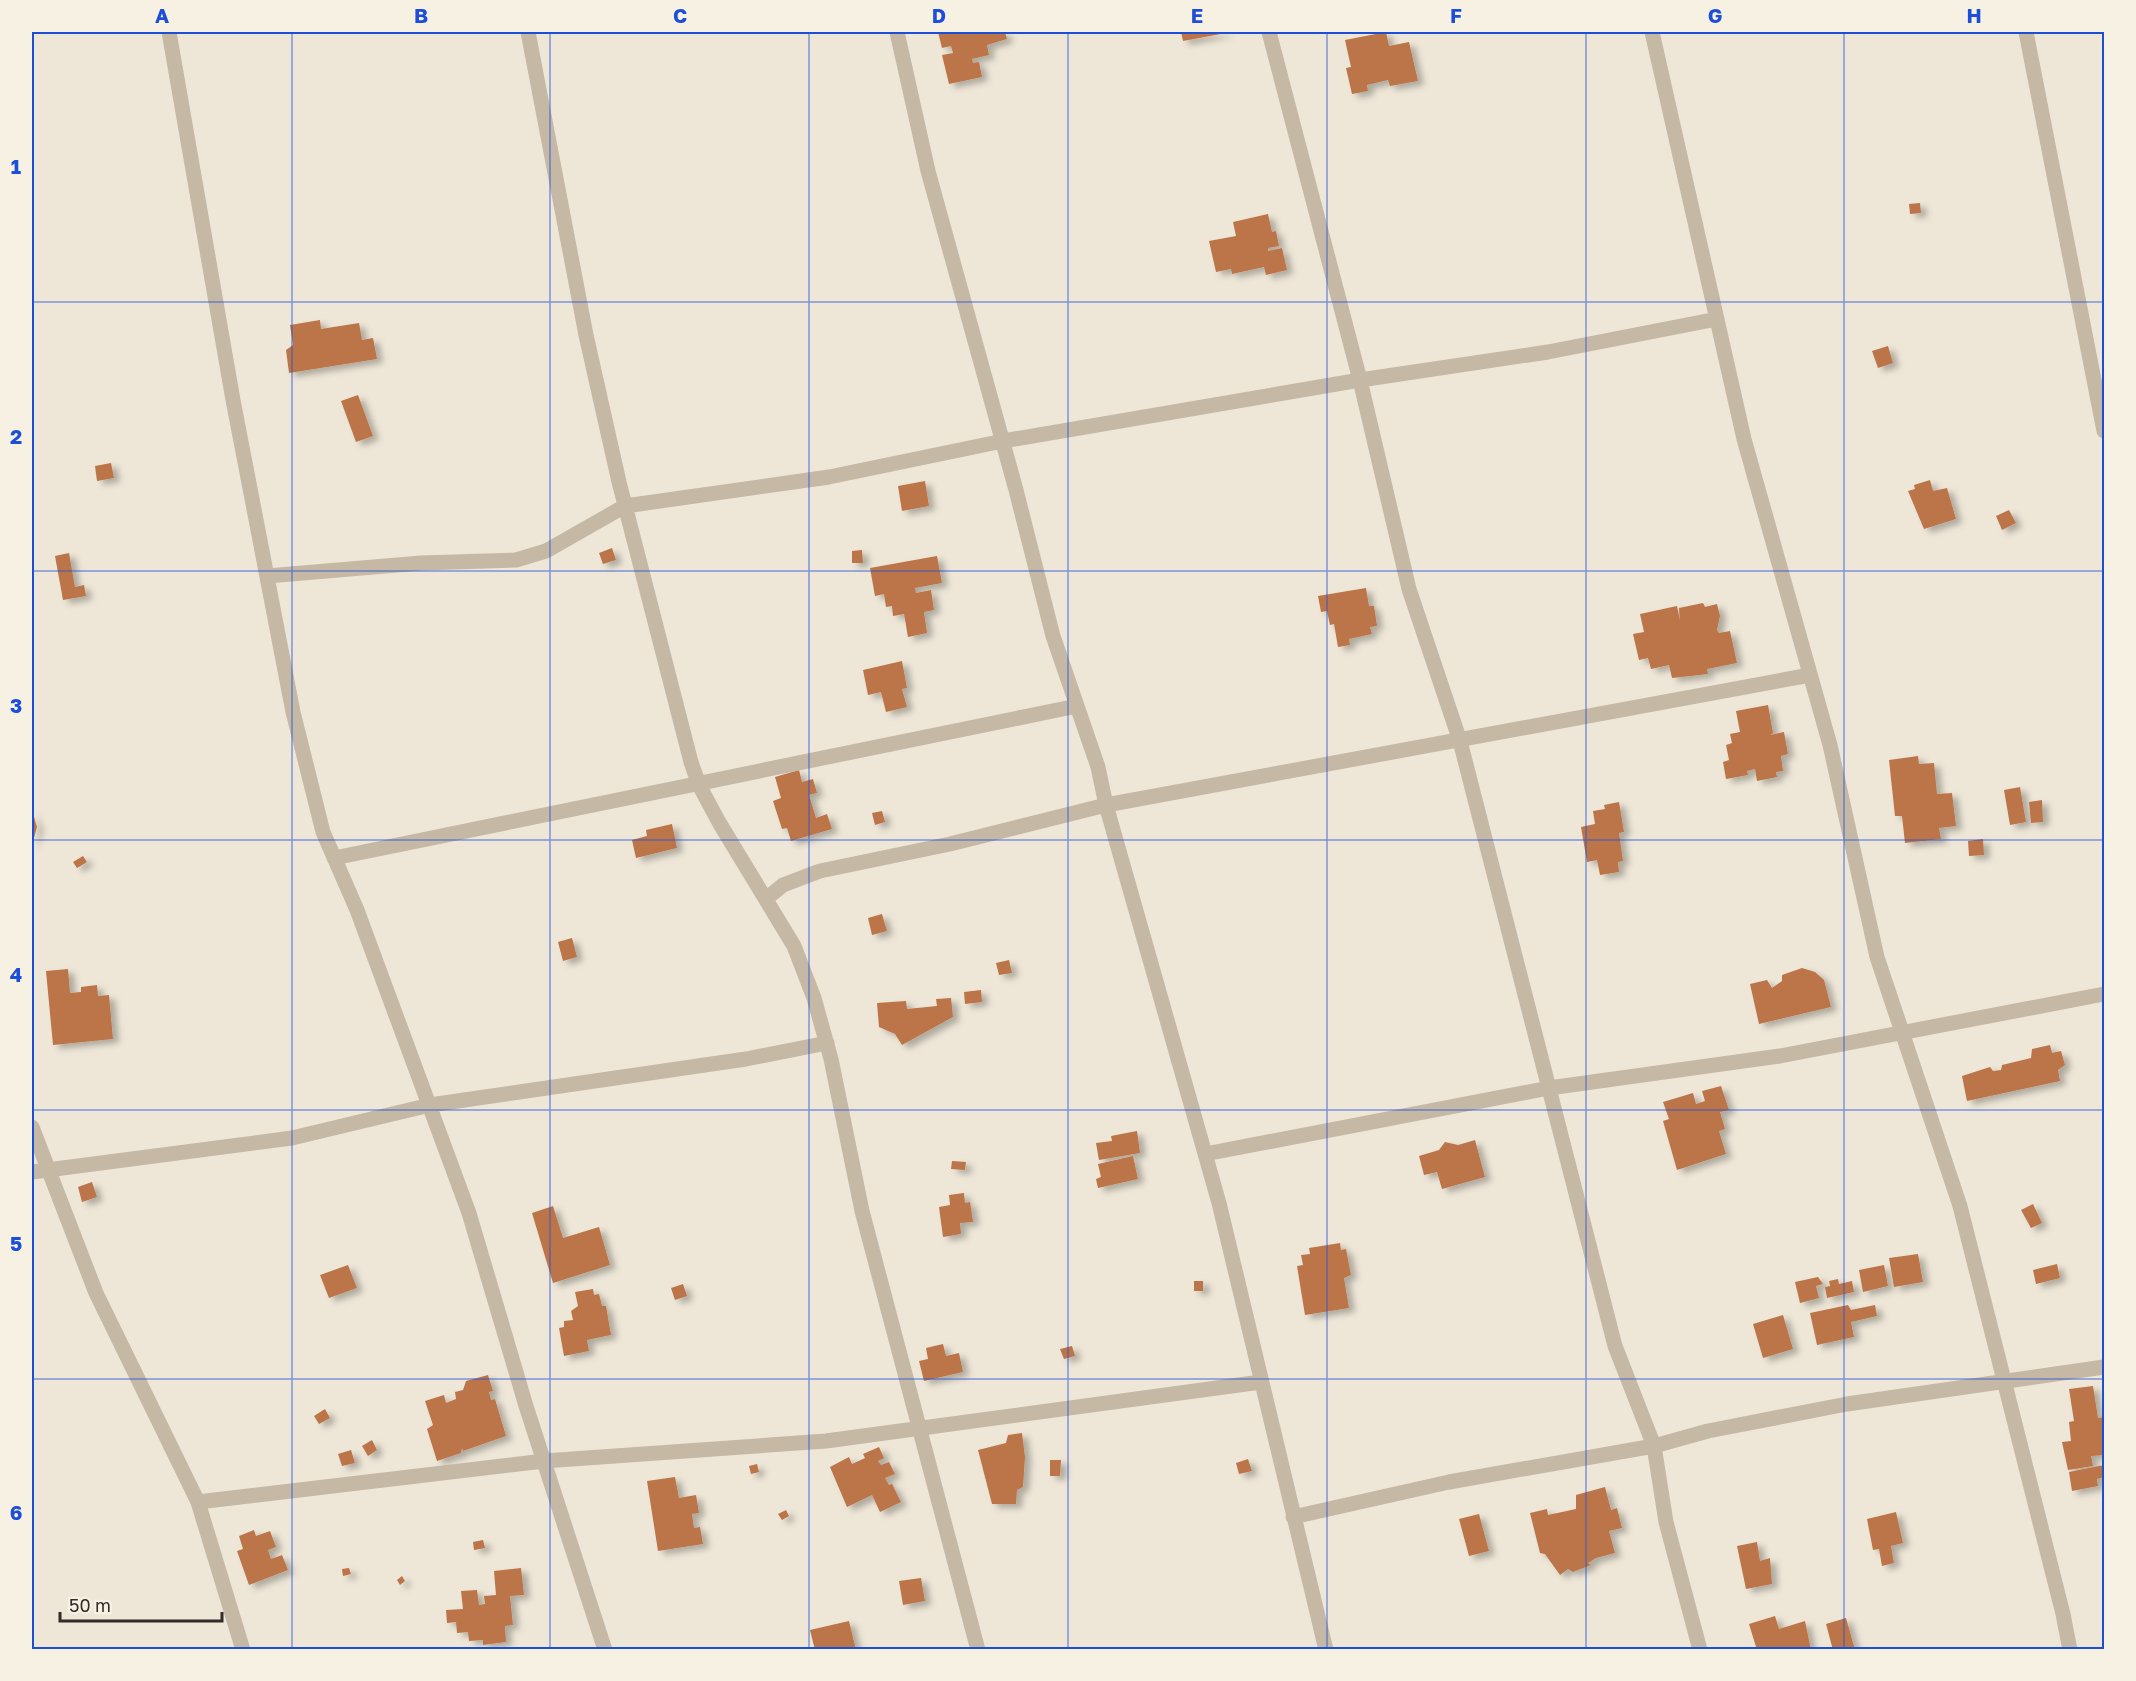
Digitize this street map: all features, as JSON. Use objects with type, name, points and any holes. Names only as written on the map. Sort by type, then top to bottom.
[{"type":"street","points":[[169,32],[233,400],[293,712],[323,832],[357,910],[469,1214],[544,1461],[605,1650]]},
{"type":"street","points":[[528,32],[586,335],[625,506],[691,762],[699,785],[794,946],[814,998],[827,1043],[862,1211],[978,1650]]},
{"type":"street","points":[[897,32],[928,171],[1003,441],[1053,636],[1098,767],[1106,805],[1205,1154],[1326,1650]]},
{"type":"street","points":[[1269,32],[1360,380],[1409,589],[1460,741],[1615,1346],[1654,1446],[1666,1522],[1700,1650]]},
{"type":"street","points":[[1652,32],[1744,439],[1830,745],[1877,957],[1960,1206],[2063,1614],[2070,1650]]},
{"type":"street","points":[[2026,32],[2104,431]]},
{"type":"street","points":[[267,576],[420,563],[516,560],[546,551],[625,506],[829,477],[1003,441],[1360,380],[1548,352],[1717,318]]},
{"type":"street","points":[[766,899],[783,885],[820,871],[950,844],[1106,805],[1810,675]]},
{"type":"street","points":[[334,858],[1077,706]]},
{"type":"street","points":[[1205,1154],[1549,1088],[1780,1056],[2104,994]]},
{"type":"street","points":[[39,1171],[292,1138],[430,1105],[746,1059],[827,1043]]},
{"type":"street","points":[[32,1127],[39,1171],[198,1502],[243,1650]]},
{"type":"street","points":[[1293,1517],[1449,1482],[1654,1446],[1708,1431],[1847,1404],[2104,1367]]},
{"type":"street","points":[[198,1502],[544,1461],[826,1441],[1261,1382]]},
{"type":"building","points":[[938,32],[1005,32],[1007,39],[987,45],[989,55],[972,59],[973,63],[979,62],[982,77],[949,84],[942,55],[953,53],[951,46],[942,48]]},
{"type":"building","points":[[1181,32],[1225,32],[1226,33],[1183,41]]},
{"type":"building","points":[[1386,32],[1389,46],[1409,42],[1418,81],[1390,86],[1388,80],[1367,85],[1368,91],[1352,94],[1346,68],[1351,67],[1345,40]]},
{"type":"building","points":[[1920,203],[1921,213],[1910,214],[1909,204]]},
{"type":"building","points":[[1268,214],[1272,232],[1276,231],[1279,246],[1268,248],[1268,251],[1282,248],[1287,270],[1266,275],[1264,267],[1232,274],[1231,269],[1216,272],[1209,241],[1236,236],[1233,222]]},
{"type":"building","points":[[320,320],[321,329],[359,323],[362,340],[373,338],[377,359],[289,373],[286,350],[293,345],[290,325]]},
{"type":"building","points":[[1888,346],[1893,363],[1878,368],[1872,351]]},
{"type":"building","points":[[358,395],[373,436],[356,442],[341,401]]},
{"type":"building","points":[[111,463],[114,478],[97,481],[95,466]]},
{"type":"building","points":[[1930,480],[1933,491],[1947,488],[1956,519],[1924,529],[1908,491],[1915,489],[1914,485]]},
{"type":"building","points":[[925,481],[929,506],[902,511],[898,486]]},
{"type":"building","points":[[2009,510],[2016,523],[2002,530],[1996,516]]},
{"type":"building","points":[[612,548],[616,560],[603,564],[599,553]]},
{"type":"building","points":[[862,550],[863,563],[852,563],[852,551]]},
{"type":"building","points":[[69,553],[75,587],[84,585],[86,596],[63,600],[55,556]]},
{"type":"building","points":[[937,556],[942,583],[915,588],[916,593],[931,590],[934,610],[924,612],[927,633],[908,637],[904,614],[893,616],[892,606],[886,607],[884,594],[875,596],[870,568]]},
{"type":"building","points":[[1366,588],[1369,606],[1374,606],[1377,626],[1370,627],[1372,634],[1349,639],[1350,645],[1338,647],[1334,624],[1330,625],[1327,611],[1321,612],[1318,596]]},
{"type":"building","points":[[1703,603],[1705,607],[1717,604],[1720,616],[1717,630],[1719,633],[1730,631],[1737,663],[1707,669],[1708,674],[1672,678],[1669,665],[1651,669],[1648,658],[1639,660],[1633,634],[1644,632],[1640,614],[1677,606],[1680,621],[1679,608]]},
{"type":"building","points":[[902,661],[907,688],[902,689],[907,707],[886,712],[881,692],[868,695],[863,670]]},
{"type":"building","points":[[1768,705],[1773,733],[1770,735],[1784,732],[1788,754],[1781,756],[1783,771],[1776,772],[1777,777],[1757,781],[1755,769],[1747,771],[1748,775],[1726,779],[1723,762],[1729,760],[1726,745],[1732,743],[1730,734],[1740,732],[1736,711]]},
{"type":"building","points":[[1918,756],[1919,764],[1934,763],[1937,794],[1952,793],[1956,826],[1939,828],[1941,839],[1905,843],[1902,816],[1895,816],[1889,760]]},
{"type":"building","points":[[799,770],[802,782],[813,779],[817,793],[809,795],[816,818],[827,814],[832,829],[791,841],[787,828],[782,829],[773,801],[781,798],[775,777]]},
{"type":"building","points":[[2020,787],[2026,822],[2010,825],[2004,790]]},
{"type":"building","points":[[2042,800],[2043,822],[2031,823],[2029,802]]},
{"type":"building","points":[[1619,802],[1624,832],[1619,833],[1623,861],[1618,862],[1619,872],[1600,875],[1597,860],[1587,862],[1581,827],[1595,824],[1593,811],[1605,809],[1604,805]]},
{"type":"building","points":[[32,810],[37,827],[32,845]]},
{"type":"building","points":[[882,811],[885,822],[875,825],[872,813]]},
{"type":"building","points":[[672,824],[677,848],[636,858],[632,840],[647,836],[646,830]]},
{"type":"building","points":[[1983,839],[1984,855],[1969,856],[1968,841]]},
{"type":"building","points":[[83,856],[87,862],[77,868],[73,862]]},
{"type":"building","points":[[882,914],[887,931],[872,935],[868,918]]},
{"type":"building","points":[[572,938],[577,957],[563,961],[558,942]]},
{"type":"building","points":[[1009,960],[1012,973],[999,975],[996,963]]},
{"type":"building","points":[[1802,968],[1815,972],[1824,980],[1831,1007],[1759,1024],[1750,984],[1767,980],[1772,988],[1782,981],[1782,975]]},
{"type":"building","points":[[68,969],[70,993],[81,992],[81,987],[97,985],[98,996],[109,995],[113,1039],[53,1045],[46,971]]},
{"type":"building","points":[[981,990],[982,1002],[965,1004],[964,992]]},
{"type":"building","points":[[951,998],[953,1017],[902,1045],[895,1034],[879,1027],[877,1003],[906,1001],[907,1009],[937,1006],[936,999]]},
{"type":"building","points":[[2050,1045],[2052,1053],[2061,1051],[2065,1065],[2058,1070],[2060,1081],[1967,1101],[1962,1076],[1990,1067],[1993,1071],[2001,1070],[2002,1065],[2031,1058],[2032,1049]]},
{"type":"building","points":[[1721,1086],[1729,1110],[1720,1112],[1725,1129],[1719,1131],[1726,1154],[1677,1170],[1663,1121],[1669,1119],[1663,1102],[1693,1093],[1696,1104],[1705,1101],[1702,1091]]},
{"type":"building","points":[[1137,1131],[1140,1153],[1099,1160],[1096,1143],[1112,1141],[1111,1136]]},
{"type":"building","points":[[1475,1140],[1485,1177],[1442,1189],[1437,1172],[1424,1175],[1419,1156],[1439,1150],[1445,1142],[1458,1145]]},
{"type":"building","points":[[1133,1156],[1138,1179],[1098,1188],[1096,1179],[1101,1177],[1098,1164]]},
{"type":"building","points":[[952,1161],[966,1162],[965,1170],[951,1169]]},
{"type":"building","points":[[92,1182],[97,1197],[82,1202],[78,1187]]},
{"type":"building","points":[[964,1193],[965,1203],[970,1202],[973,1222],[960,1223],[961,1234],[943,1237],[939,1207],[950,1205],[949,1195]]},
{"type":"building","points":[[2033,1204],[2042,1223],[2031,1228],[2021,1210]]},
{"type":"building","points":[[553,1206],[563,1238],[599,1227],[610,1265],[553,1283],[532,1213]]},
{"type":"building","points":[[1340,1243],[1341,1250],[1346,1249],[1351,1275],[1344,1278],[1349,1308],[1305,1315],[1297,1266],[1303,1265],[1301,1255],[1310,1254],[1309,1248]]},
{"type":"building","points":[[1918,1254],[1923,1282],[1894,1287],[1889,1258]]},
{"type":"building","points":[[2057,1264],[2060,1278],[2036,1284],[2033,1270]]},
{"type":"building","points":[[348,1265],[357,1288],[329,1298],[320,1275]]},
{"type":"building","points":[[1884,1265],[1888,1286],[1863,1292],[1859,1270]]},
{"type":"building","points":[[1818,1277],[1823,1284],[1816,1286],[1819,1298],[1800,1303],[1795,1282]]},
{"type":"building","points":[[1838,1279],[1839,1284],[1852,1281],[1854,1292],[1827,1298],[1825,1287],[1830,1286],[1829,1281]]},
{"type":"building","points":[[1194,1281],[1203,1281],[1203,1291],[1194,1291]]},
{"type":"building","points":[[683,1284],[687,1296],[675,1300],[671,1288]]},
{"type":"building","points":[[593,1289],[594,1295],[599,1294],[602,1306],[606,1306],[611,1335],[587,1340],[589,1351],[564,1356],[559,1328],[564,1327],[564,1321],[573,1320],[571,1311],[578,1306],[575,1292]]},
{"type":"building","points":[[1848,1305],[1851,1310],[1875,1305],[1877,1316],[1851,1322],[1854,1337],[1817,1345],[1810,1313]]},
{"type":"building","points":[[1783,1315],[1793,1349],[1763,1358],[1753,1324]]},
{"type":"building","points":[[943,1344],[946,1356],[959,1353],[963,1372],[924,1381],[919,1361],[928,1359],[926,1348]]},
{"type":"building","points":[[1072,1346],[1075,1356],[1064,1359],[1060,1349]]},
{"type":"building","points":[[488,1375],[493,1391],[489,1392],[491,1400],[495,1399],[506,1436],[463,1451],[462,1448],[461,1453],[437,1461],[427,1429],[433,1425],[425,1401],[444,1395],[446,1403],[456,1399],[455,1392],[463,1390],[466,1381]]},
{"type":"building","points":[[2093,1386],[2098,1418],[2104,1417],[2104,1455],[2091,1456],[2093,1466],[2068,1470],[2062,1442],[2071,1441],[2069,1422],[2074,1421],[2069,1389]]},
{"type":"building","points":[[325,1409],[330,1418],[319,1424],[314,1416]]},
{"type":"building","points":[[1022,1433],[1025,1457],[1023,1487],[1017,1490],[1016,1504],[992,1504],[978,1450],[1006,1443],[1008,1435]]},
{"type":"building","points":[[372,1440],[377,1450],[368,1456],[362,1446]]},
{"type":"building","points":[[879,1447],[884,1458],[878,1461],[881,1465],[889,1462],[895,1474],[885,1478],[889,1485],[892,1484],[901,1502],[880,1512],[872,1495],[847,1507],[830,1467],[849,1457],[852,1464],[865,1458],[863,1454]]},
{"type":"building","points":[[351,1450],[355,1463],[342,1466],[338,1454]]},
{"type":"building","points":[[1248,1459],[1252,1471],[1239,1474],[1236,1463]]},
{"type":"building","points":[[1050,1460],[1061,1460],[1060,1476],[1050,1476]]},
{"type":"building","points":[[757,1464],[759,1472],[751,1474],[749,1466]]},
{"type":"building","points":[[2104,1465],[2104,1477],[2097,1479],[2098,1486],[2072,1491],[2069,1472]]},
{"type":"building","points":[[675,1477],[679,1498],[696,1495],[699,1513],[692,1514],[694,1528],[700,1527],[703,1544],[658,1551],[647,1481]]},
{"type":"building","points":[[1605,1487],[1611,1510],[1617,1508],[1622,1528],[1609,1531],[1615,1553],[1596,1558],[1588,1563],[1591,1565],[1573,1572],[1568,1569],[1560,1575],[1545,1554],[1540,1553],[1530,1513],[1547,1509],[1548,1515],[1576,1509],[1576,1495]]},
{"type":"building","points":[[786,1510],[789,1516],[782,1520],[778,1514]]},
{"type":"building","points":[[1896,1512],[1903,1543],[1891,1546],[1894,1563],[1882,1566],[1879,1549],[1873,1550],[1867,1519]]},
{"type":"building","points":[[1479,1514],[1489,1551],[1469,1556],[1459,1519]]},
{"type":"building","points":[[254,1530],[256,1536],[270,1531],[276,1547],[268,1550],[271,1559],[282,1555],[288,1570],[249,1585],[237,1551],[243,1549],[239,1536]]},
{"type":"building","points":[[483,1540],[485,1548],[474,1550],[473,1542]]},
{"type":"building","points":[[1757,1542],[1760,1561],[1770,1558],[1772,1584],[1746,1589],[1737,1546]]},
{"type":"building","points":[[349,1568],[351,1574],[343,1576],[342,1569]]},
{"type":"building","points":[[521,1568],[524,1595],[510,1596],[513,1625],[505,1626],[506,1642],[483,1645],[483,1640],[469,1641],[468,1632],[457,1633],[456,1622],[447,1623],[446,1610],[463,1609],[461,1591],[477,1590],[479,1605],[485,1604],[484,1596],[496,1595],[494,1571]]},
{"type":"building","points":[[402,1576],[405,1581],[400,1585],[397,1580]]},
{"type":"building","points":[[921,1578],[925,1601],[903,1605],[899,1581]]},
{"type":"building","points":[[1775,1616],[1779,1629],[1805,1621],[1811,1650],[1757,1650],[1749,1624]]},
{"type":"building","points":[[1846,1618],[1855,1650],[1833,1650],[1826,1624]]},
{"type":"building","points":[[849,1621],[856,1650],[815,1650],[810,1630]]}]
